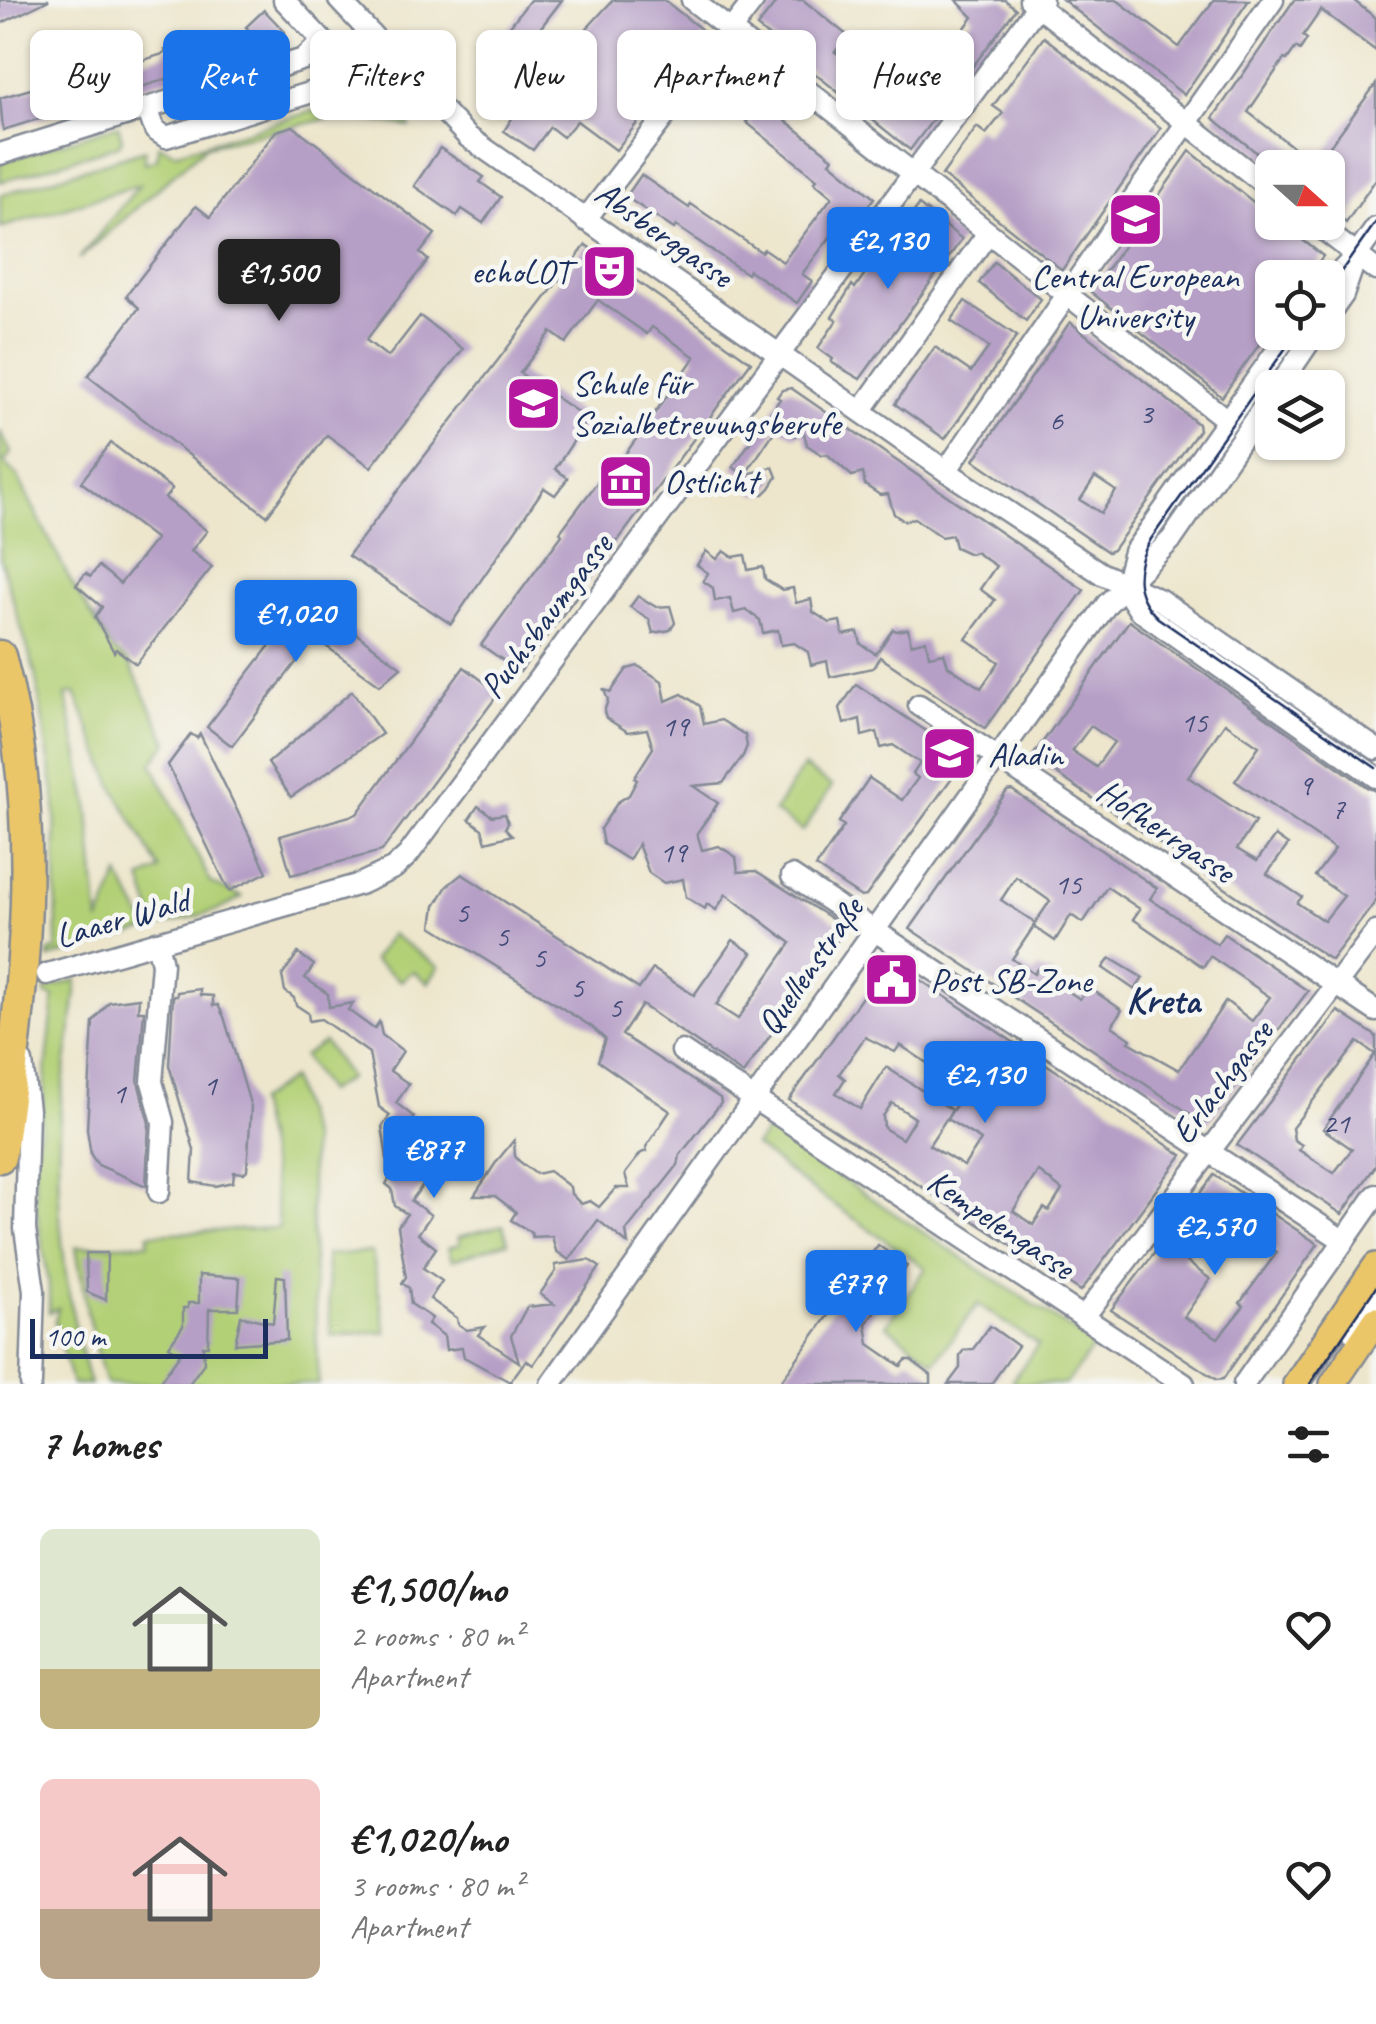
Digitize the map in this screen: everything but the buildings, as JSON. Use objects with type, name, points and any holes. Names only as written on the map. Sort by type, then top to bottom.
[{"type":"highway","points":[[0,656],[18,737],[28,896],[18,1028],[0,1157]]},
{"type":"main road","points":[[1296,1384],[1376,1266]]},
{"type":"main road","points":[[1333,1384],[1376,1320]]},
{"type":"street","points":[[284,0],[312,30]]},
{"type":"street","name":"Absberggasse","points":[[339,0],[366,30]]},
{"type":"street","points":[[692,0],[729,30]]},
{"type":"street","points":[[731,30],[754,0]]},
{"type":"street","points":[[946,471],[1273,0]]},
{"type":"street","points":[[1037,2],[1255,177]]},
{"type":"street","name":"Puchsbaumgasse","points":[[214,926],[378,877],[408,855],[914,176],[1037,2]]},
{"type":"street","points":[[0,154],[304,59],[310,53]]},
{"type":"street","points":[[147,108],[155,130],[166,137],[310,93]]},
{"type":"street","points":[[816,99],[1227,420]]},
{"type":"street","name":"Absberggasse","points":[[452,120],[468,137],[585,220],[946,471],[1124,587],[1376,764]]},
{"type":"street","points":[[585,220],[662,120]]},
{"type":"street","points":[[1345,267],[1376,228]]},
{"type":"street","points":[[861,411],[988,234]]},
{"type":"street","points":[[1336,240],[1376,270]]},
{"type":"street","points":[[1345,288],[1356,256]]},
{"type":"street","name":"Quellenstraße","points":[[1124,587],[1134,552],[1277,350]]},
{"type":"street","name":"Quellenstraße","points":[[550,1384],[1106,604],[1172,540],[1255,420]]},
{"type":"street","name":"Absberggasse","points":[[1124,587],[1160,600],[1376,749]]},
{"type":"street","name":"Absberggasse","points":[[1124,587],[1139,610],[1376,776]]},
{"type":"street","name":"Hofherrgasse","points":[[919,705],[1376,1011]]},
{"type":"street","points":[[792,876],[1344,1242]]},
{"type":"street","name":"Laaer Wald","points":[[47,974],[214,926]]},
{"type":"street","name":"Erlachgasse","points":[[1083,1318],[1376,932]]},
{"type":"street","points":[[156,942],[162,964],[152,1082],[163,1122],[159,1192]]},
{"type":"street","points":[[18,1028],[28,1110],[24,1177],[25,1229],[34,1291],[31,1384]]},
{"type":"street","name":"Kempelengasse","points":[[682,1051],[1184,1384]]},
{"type":"street","points":[[1244,1384],[1376,1195]]},
{"type":"street","points":[[1319,1384],[1376,1300]]},
{"type":"green space","points":[[310,112],[310,120],[323,120],[206,146],[79,259],[139,185],[0,228],[0,195],[145,150],[144,163],[157,159],[159,145],[175,153]]},
{"type":"green space","points":[[370,120],[410,120],[410,127]]},
{"type":"green space","points":[[118,125],[122,139],[119,145],[0,182],[0,162]]},
{"type":"green space","points":[[0,431],[11,453],[4,463],[17,475],[73,586],[114,651],[128,661],[168,742],[152,763],[211,883],[242,897],[218,910],[49,958],[49,951],[57,950],[55,798],[35,673],[0,558]],"holes":[[[75,693],[114,788],[160,870],[141,879],[153,916],[143,919],[119,875],[99,923],[88,801],[66,695]]]},
{"type":"green space","points":[[803,767],[832,786],[803,831],[774,812]]},
{"type":"green space","points":[[391,934],[439,967],[428,983],[413,971],[401,981],[373,960]]},
{"type":"green space","points":[[77,980],[61,1102],[58,1173],[67,1280],[90,1384],[72,1384],[55,1322],[58,1308],[49,1312],[34,1156],[54,997],[46,995],[46,989]]},
{"type":"green space","points":[[324,1042],[349,1078],[327,1092],[303,1056]]},
{"type":"green space","points":[[291,1078],[311,1140],[319,1384],[106,1384],[88,1317],[76,1247],[148,1243],[149,1234],[279,1228],[257,1102]]},
{"type":"green space","points":[[767,1130],[1095,1345],[1066,1384],[1012,1381],[1038,1345],[978,1304],[934,1362],[886,1325],[926,1268],[755,1146]]},
{"type":"green space","points":[[503,1225],[508,1242],[452,1260],[448,1248],[460,1244],[458,1237]]},
{"type":"green space","points":[[372,1252],[386,1332],[331,1335],[326,1255]]},
{"type":"tram line","points":[[1345,266],[1376,222]]},
{"type":"tram line","points":[[1284,350],[1151,539],[1141,560],[1140,590],[1158,618],[1376,768]]},
{"type":"tram line","points":[[1310,1384],[1376,1287]]},
{"type":"place","name":"Central European University","points":[[1135,220]]},
{"type":"place","name":"echoLOT","points":[[609,271]]},
{"type":"place","name":"Schule für Sozialbetreuungsberufe","points":[[533,403]]},
{"type":"place","name":"Ostlicht","points":[[625,481]]},
{"type":"place","name":"Aladin","points":[[949,754]]},
{"type":"place","name":"Post SB-Zone","points":[[891,980]]},
{"type":"district","name":"Kreta","points":[[1163,1000]]}]
